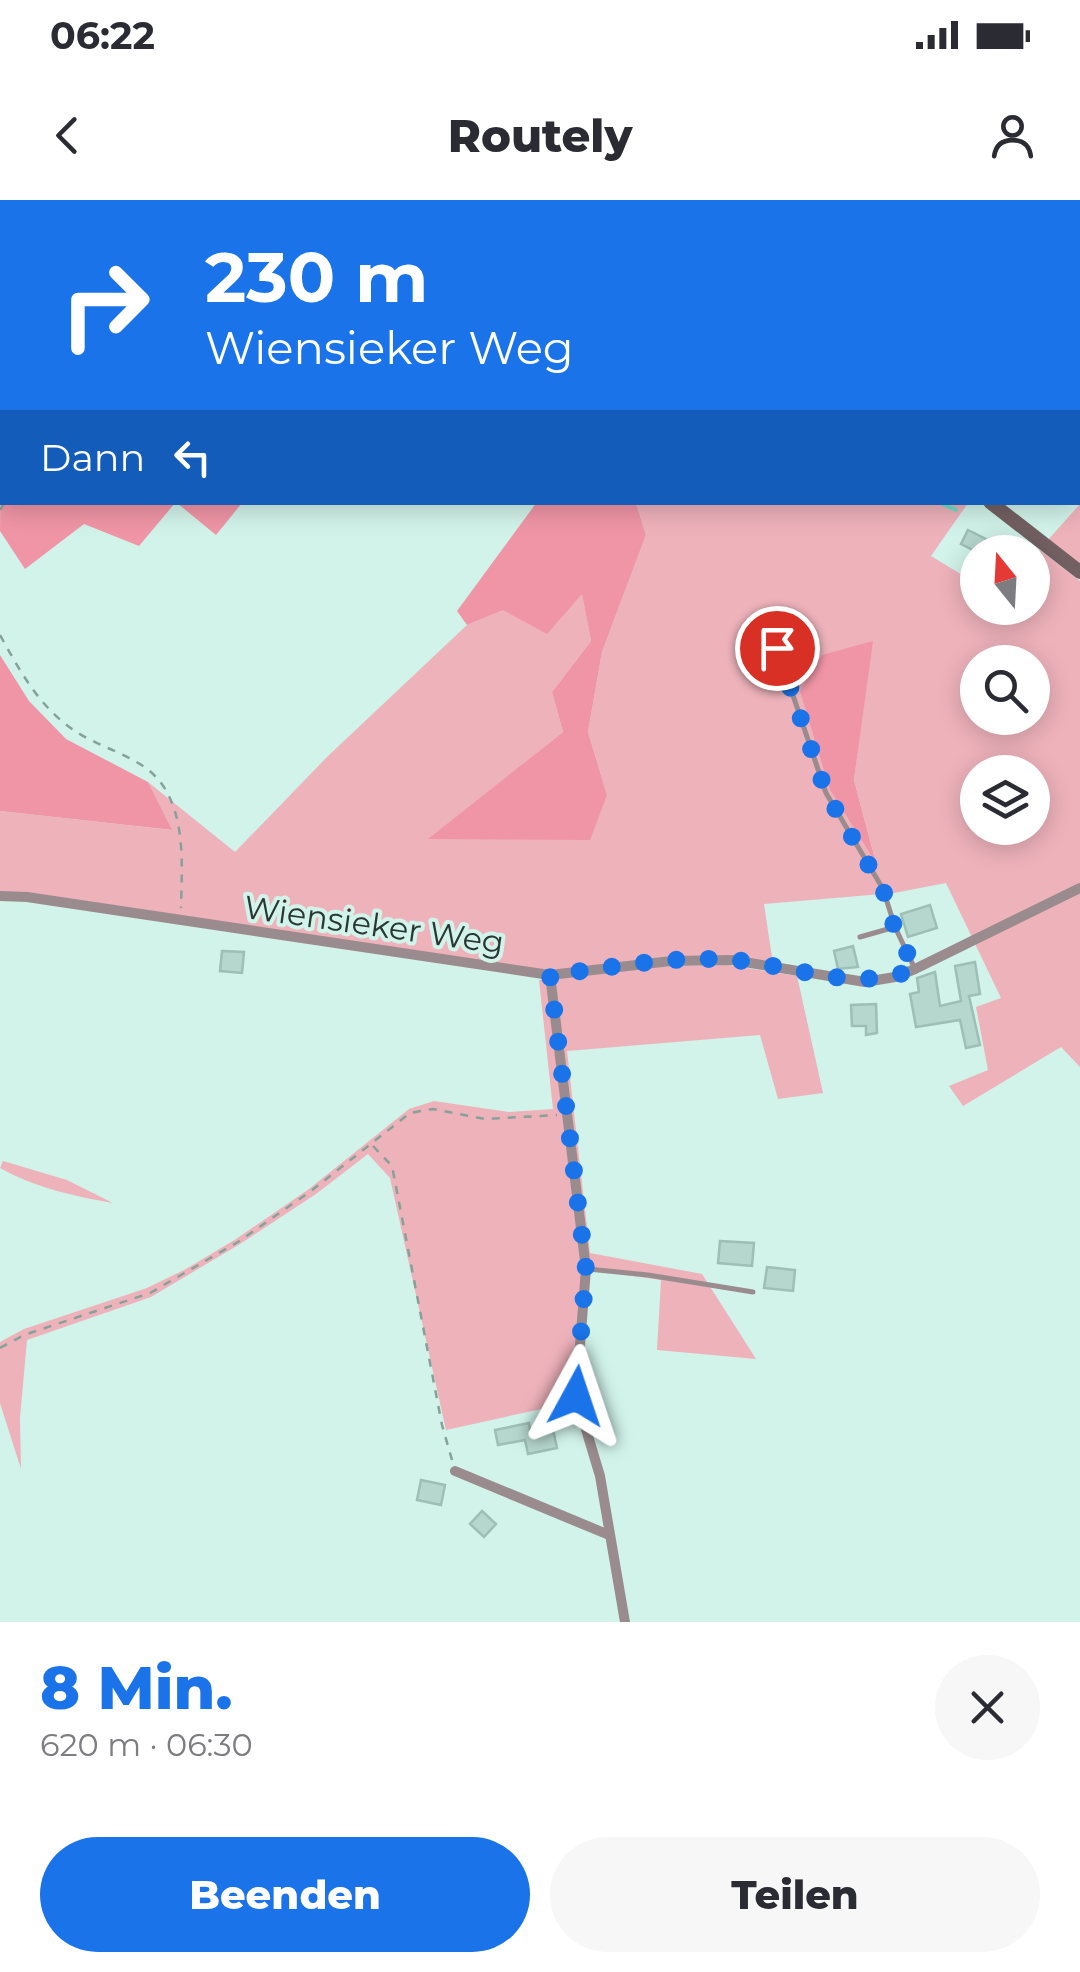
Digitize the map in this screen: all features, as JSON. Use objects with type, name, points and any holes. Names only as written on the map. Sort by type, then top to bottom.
[{"type":"main road","points":[[994,505],[1080,572]]},
{"type":"street","name":"Wiensieker Weg","points":[[0,896],[550,975],[671,961],[732,960],[864,982],[915,969],[1080,888]]},
{"type":"street","points":[[550,975],[586,1269],[576,1396],[600,1476],[625,1622]]},
{"type":"street","points":[[455,1471],[609,1535]]},
{"type":"lane","points":[[777,648],[826,793],[883,889],[894,926],[915,969]]},
{"type":"lane","points":[[860,937],[894,926]]},
{"type":"lane","points":[[586,1269],[648,1274],[753,1292]]},
{"type":"path","points":[[0,635],[24,679],[48,709],[74,730],[144,766],[159,782],[178,816],[182,867],[180,922]]},
{"type":"path","points":[[0,1348],[24,1335],[150,1293],[238,1242],[410,1113],[433,1108],[485,1119],[569,1115]]},
{"type":"path","points":[[371,1144],[392,1166],[442,1425],[455,1471]]},
{"type":"shaded area","points":[[0,505],[173,505],[139,546],[84,524],[25,569],[0,531]]},
{"type":"shaded area","points":[[179,505],[240,505],[216,535]]},
{"type":"shaded area","points":[[535,505],[637,505],[646,535],[602,652],[588,732],[607,795],[590,840],[428,839],[563,732],[552,692],[591,641],[582,594],[547,634],[503,610],[467,625],[457,611]]},
{"type":"shaded area","points":[[637,505],[967,505],[931,556],[960,574],[960,625],[1050,625],[1050,558],[1080,581],[1080,1067],[1061,1047],[963,1106],[949,1086],[988,1070],[976,1007],[1001,998],[946,883],[894,893],[764,904],[773,964],[738,958],[670,956],[549,972],[0,893],[0,811],[171,830],[148,782],[235,852],[327,757],[467,625],[502,610],[582,593],[591,641],[552,692],[563,732],[429,839],[607,795],[588,732],[602,652],[646,535]],"holes":[[[872,641],[854,780],[875,859],[830,790]]]},
{"type":"shaded area","points":[[1079,505],[1080,505],[1080,565],[1050,542]]},
{"type":"shaded area","points":[[873,641],[854,780],[876,863],[830,790],[800,691],[822,655]]},
{"type":"shaded area","points":[[0,655],[29,701],[66,739],[148,782],[172,830],[0,811]]},
{"type":"shaded area","points":[[727,965],[797,976],[823,1093],[778,1099],[760,1035],[567,1051],[590,1253],[702,1274],[756,1359],[657,1350],[661,1280],[590,1270],[573,1402],[446,1430],[390,1178],[368,1154],[316,1194],[151,1297],[27,1340],[20,1418],[21,1469],[0,1403],[0,1342],[24,1329],[147,1288],[186,1269],[309,1189],[409,1109],[434,1101],[509,1112],[553,1109],[539,980],[669,966]]},
{"type":"shaded area","points":[[3,1161],[67,1180],[113,1203],[27,1181],[0,1168]]},
{"type":"building","points":[[796,631],[804,665],[791,669],[787,658],[793,656],[784,638]]},
{"type":"building","points":[[930,905],[937,928],[908,937],[901,914]]},
{"type":"building","points":[[853,946],[858,967],[838,969],[834,951]]},
{"type":"building","points":[[222,951],[244,952],[242,973],[220,971]]},
{"type":"building","points":[[975,962],[980,994],[969,996],[980,1045],[966,1048],[960,1020],[916,1027],[910,994],[919,992],[917,978],[935,972],[940,1006],[961,1001],[955,966]]},
{"type":"building","points":[[876,1004],[877,1033],[866,1035],[866,1026],[852,1026],[851,1005]]},
{"type":"building","points":[[720,1241],[754,1243],[752,1266],[718,1263]]},
{"type":"building","points":[[767,1267],[795,1270],[793,1291],[764,1288]]},
{"type":"building","points":[[529,1423],[530,1430],[552,1425],[557,1448],[528,1454],[525,1440],[498,1445],[495,1430]]},
{"type":"building","points":[[421,1480],[445,1485],[441,1505],[417,1500]]},
{"type":"building","points":[[482,1511],[496,1524],[484,1537],[470,1524]]},
{"type":"waterway","points":[[945,505],[956,510]]},
{"type":"route","points":[[576,1396],[586,1269],[550,975],[671,961],[732,960],[864,982],[915,969],[894,926],[883,889],[826,793],[777,648]]}]
